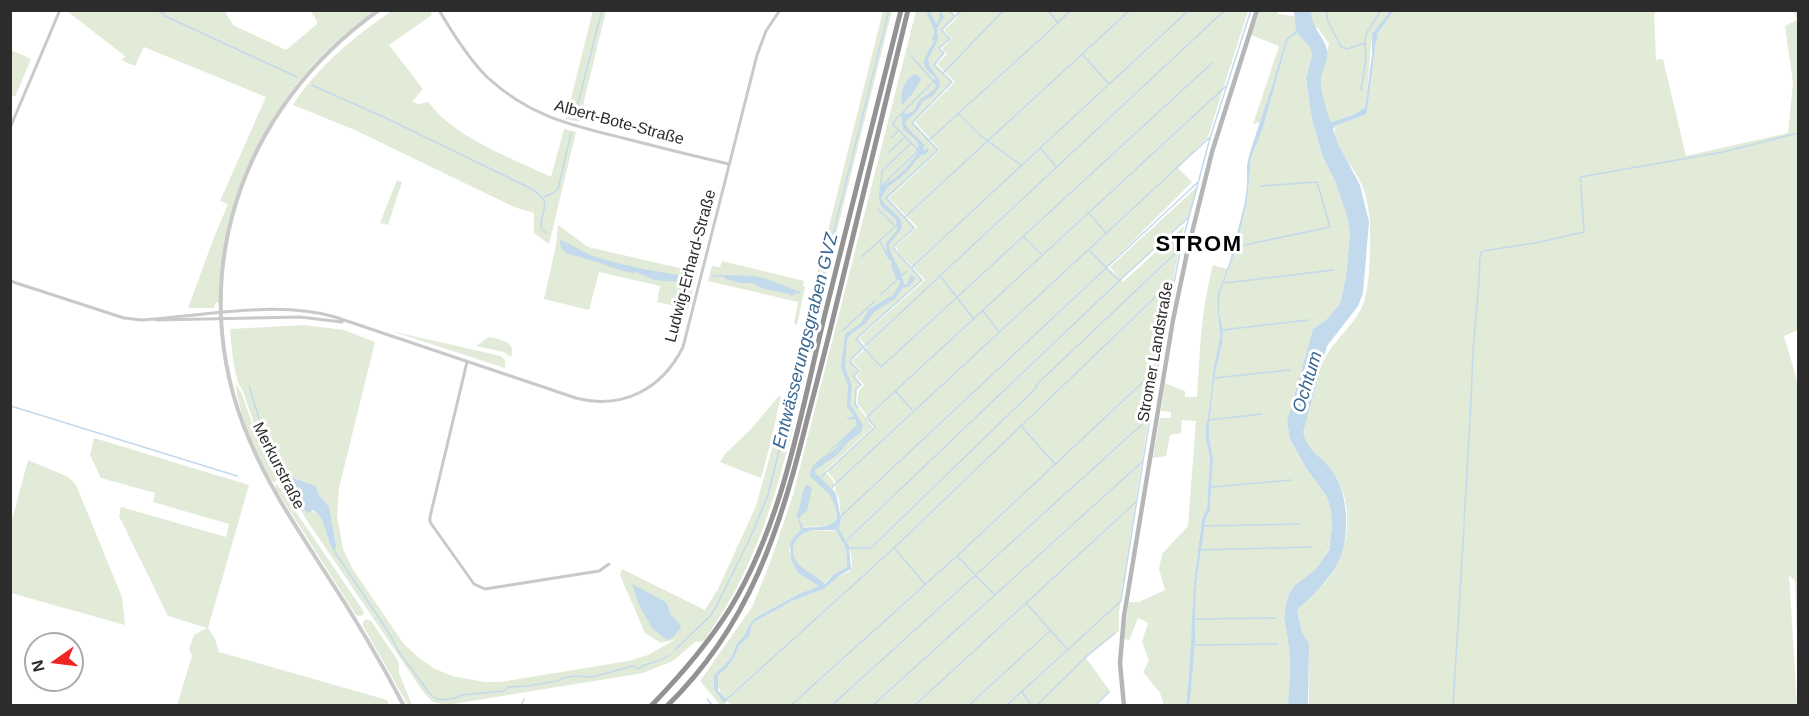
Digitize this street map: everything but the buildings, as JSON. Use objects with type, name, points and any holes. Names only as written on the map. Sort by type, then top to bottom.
[{"type":"highway","points":[[651,705],[687,668],[718,627],[740,591],[765,535],[790,456],[901,10]]},
{"type":"highway","points":[[668,705],[710,657],[735,618],[757,578],[773,540],[797,459],[908,10]]},
{"type":"main road","name":"Stromer Landstraße","points":[[1124,705],[1120,663],[1124,616],[1173,320],[1205,177],[1257,10]]},
{"type":"street","points":[[10,128],[60,10]]},
{"type":"street","name":"Merkurstraße","points":[[379,10],[345,36],[307,74],[262,139],[247,172],[231,221],[224,256],[221,313],[226,358],[234,396],[256,455],[278,496],[357,622],[404,705]]},
{"type":"street","name":"Albert-Bote-Straße","points":[[439,10],[477,66],[500,88],[530,108],[561,123],[729,164]]},
{"type":"street","name":"Ludwig-Erhard-Straße","points":[[142,320],[221,313],[302,310],[324,314],[588,401],[606,402],[630,397],[655,383],[670,368],[683,347],[760,41],[780,10]]},
{"type":"street","points":[[10,281],[127,320],[142,320]]},
{"type":"street","name":"Ludwig-Erhard-Straße","points":[[142,320],[300,317],[347,322]]},
{"type":"street","points":[[467,362],[430,522],[474,584],[485,589],[599,571],[609,564]]},
{"type":"green space","points":[[393,10],[430,11],[432,15],[389,45],[423,89],[412,102],[418,104],[428,102],[444,119],[468,137],[551,177],[564,129],[576,132],[549,244],[534,233],[534,213],[514,207],[355,130],[293,105],[314,77],[338,53]]},
{"type":"green space","points":[[593,10],[606,11],[579,122],[566,119]]},
{"type":"green space","points":[[67,11],[225,11],[233,25],[286,50],[317,24],[310,11],[374,11],[340,38],[310,68],[284,102],[262,138],[244,177],[231,217],[223,260],[219,303],[216,302],[214,308],[188,308],[228,204],[220,201],[266,97],[144,47],[135,66],[121,60],[126,57]]},
{"type":"green space","points":[[883,11],[892,11],[792,410],[796,415],[768,515],[740,582],[704,641],[695,642],[673,661],[643,673],[447,705],[433,702],[424,693],[310,525],[271,462],[238,383],[230,329],[304,325],[344,330],[375,342],[339,488],[337,516],[343,549],[352,568],[404,644],[433,668],[452,676],[484,682],[500,682],[628,661],[648,655],[676,639],[661,643],[645,633],[620,575],[622,569],[705,610],[718,589],[756,506],[786,398]],"holes":[[[287,473],[291,477],[316,486],[319,495],[329,507],[336,545],[328,540],[326,527],[321,518],[302,507],[291,487]]]},
{"type":"green space","points":[[916,11],[951,11],[956,15],[943,30],[951,39],[940,48],[945,53],[935,64],[953,82],[913,122],[939,150],[888,198],[915,227],[895,246],[897,252],[923,280],[858,338],[865,347],[851,361],[860,371],[855,376],[862,385],[857,389],[856,404],[873,427],[825,471],[834,482],[833,496],[837,519],[827,525],[801,529],[789,550],[797,572],[818,584],[818,587],[797,595],[755,618],[736,645],[731,658],[714,675],[718,694],[727,705],[720,705],[700,681],[752,607],[793,495]]},
{"type":"green space","points":[[953,11],[1248,11],[1208,137],[1178,168],[1192,182],[1107,267],[1118,277],[1110,267],[1198,186],[1190,215],[1121,280],[1123,282],[1184,226],[1159,349],[1119,612],[1119,631],[1086,658],[1110,691],[1094,706],[733,706],[721,693],[718,675],[734,658],[754,622],[792,601],[824,589],[839,576],[849,572],[852,566],[849,546],[839,529],[841,519],[839,499],[835,489],[836,482],[827,471],[875,427],[857,403],[859,390],[864,385],[856,376],[861,371],[852,361],[867,347],[859,338],[925,280],[898,252],[896,246],[917,227],[889,198],[940,150],[915,122],[955,82],[937,64],[947,54],[942,48],[952,39],[944,30],[957,18],[957,14]]},
{"type":"green space","points":[[1259,11],[1277,11],[1278,14],[1294,16],[1297,31],[1286,39],[1261,122],[1253,124],[1279,46],[1251,35]]},
{"type":"green space","points":[[1298,11],[1390,11],[1372,34],[1367,92],[1363,110],[1332,122],[1326,120],[1320,80],[1329,44],[1318,28],[1298,18]]},
{"type":"green space","points":[[1394,11],[1661,11],[1654,13],[1656,60],[1663,59],[1686,156],[1788,133],[1793,83],[1785,26],[1797,20],[1794,11],[1798,11],[1798,330],[1784,336],[1798,384],[1798,659],[1795,581],[1789,575],[1797,705],[1309,705],[1309,644],[1302,632],[1297,610],[1328,579],[1339,561],[1347,532],[1347,517],[1341,487],[1334,474],[1307,445],[1303,436],[1304,423],[1312,391],[1324,360],[1361,309],[1367,291],[1369,267],[1370,223],[1366,197],[1363,187],[1340,148],[1335,126],[1365,115],[1367,112],[1377,34]]},
{"type":"green space","points":[[1297,33],[1310,47],[1312,55],[1306,78],[1312,120],[1323,157],[1335,181],[1347,216],[1350,234],[1346,277],[1340,304],[1326,320],[1313,329],[1287,421],[1290,441],[1327,497],[1332,527],[1329,548],[1316,569],[1295,585],[1286,604],[1284,617],[1290,669],[1288,705],[1189,706],[1195,643],[1196,584],[1206,518],[1210,510],[1213,457],[1209,425],[1215,374],[1222,344],[1220,293],[1236,249],[1247,203],[1251,158],[1263,128],[1287,42]]},
{"type":"green space","points":[[11,50],[31,59],[15,97],[11,95]]},
{"type":"green space","points":[[397,180],[402,182],[388,225],[380,223]]},
{"type":"green space","points":[[558,225],[588,247],[697,272],[688,309],[657,302],[660,286],[599,272],[589,310],[544,299]]},
{"type":"green space","points":[[722,261],[804,281],[803,286],[805,287],[797,325],[794,324],[798,302],[708,281],[712,266],[720,267]]},
{"type":"green space","points":[[1213,265],[1227,269],[1217,302],[1220,337],[1206,427],[1206,441],[1210,457],[1207,508],[1202,519],[1193,591],[1186,705],[1164,705],[1160,693],[1143,672],[1149,661],[1142,642],[1148,623],[1138,618],[1129,641],[1123,638],[1129,602],[1139,602],[1165,590],[1159,569],[1162,554],[1188,526],[1196,421],[1182,420],[1181,433],[1170,435],[1166,456],[1153,458],[1160,418],[1171,418],[1171,412],[1161,411],[1165,383],[1185,391],[1185,397],[1197,397],[1203,314]]},
{"type":"green space","points":[[391,331],[501,356],[505,360],[505,368]]},
{"type":"green space","points":[[489,337],[510,344],[511,357],[504,352],[476,346]]},
{"type":"green space","points":[[236,384],[242,394],[257,438],[277,480],[274,483],[249,436]]},
{"type":"green space","points":[[781,396],[761,478],[720,462],[725,454],[750,430]]},
{"type":"green space","points":[[94,438],[249,485],[208,628],[219,652],[387,700],[389,705],[177,705],[192,656],[189,649],[194,635],[207,628],[168,616],[119,516],[121,507],[226,537],[229,524],[153,502],[155,493],[101,478],[90,455]]},
{"type":"green space","points":[[28,460],[68,477],[76,485],[122,597],[125,625],[11,593],[11,524]]},
{"type":"green space","points":[[277,484],[362,609],[364,613],[362,616],[356,615],[276,489]]},
{"type":"green space","points":[[813,530],[837,530],[846,548],[847,567],[833,575],[824,584],[794,559],[794,544],[797,539]]},
{"type":"green space","points":[[366,619],[371,621],[399,662],[399,673],[412,705],[408,705],[363,626]]},
{"type":"water","points":[[926,11],[930,11],[936,24],[939,21],[940,12],[944,17],[937,28],[938,38],[928,59],[940,86],[933,96],[923,101],[918,110],[905,122],[910,131],[923,144],[926,144],[923,147],[924,151],[927,148],[929,150],[888,187],[881,198],[901,220],[901,229],[889,245],[902,274],[904,285],[907,284],[911,275],[915,279],[910,286],[903,288],[895,299],[874,312],[866,323],[847,339],[845,367],[852,387],[850,404],[863,425],[861,432],[849,441],[837,455],[815,470],[816,474],[836,493],[841,519],[839,529],[849,546],[851,569],[824,589],[792,601],[754,622],[749,636],[739,646],[726,669],[718,675],[718,690],[727,701],[724,703],[714,689],[714,675],[731,658],[736,645],[755,618],[819,586],[797,572],[791,558],[790,544],[801,529],[796,515],[807,484],[812,489],[807,510],[799,518],[803,528],[825,526],[837,519],[832,499],[810,476],[811,470],[818,461],[838,447],[842,442],[826,454],[857,425],[855,419],[850,420],[845,415],[850,418],[854,416],[847,407],[848,386],[841,367],[845,334],[861,323],[869,309],[893,295],[899,285],[900,280],[896,279],[891,266],[892,261],[885,253],[887,252],[886,243],[897,230],[896,220],[881,206],[880,185],[897,177],[918,153],[916,150],[919,146],[916,140],[903,129],[901,114],[912,112],[920,100],[936,86],[935,77],[924,64],[934,41],[932,39],[934,30]],"holes":[[[813,530],[836,530],[846,548],[847,567],[833,575],[825,584],[798,564],[793,552],[794,544],[804,533]]]},
{"type":"water","name":"Ochtum","points":[[1294,11],[1311,11],[1327,50],[1321,83],[1325,105],[1332,122],[1365,108],[1372,54],[1372,34],[1390,11],[1394,11],[1377,34],[1367,112],[1333,129],[1338,144],[1360,185],[1369,222],[1363,293],[1358,306],[1327,346],[1303,432],[1308,445],[1333,472],[1341,487],[1346,516],[1345,541],[1334,570],[1297,610],[1302,632],[1309,644],[1308,705],[1288,705],[1290,669],[1284,617],[1286,604],[1295,585],[1316,569],[1329,550],[1332,527],[1327,497],[1306,468],[1290,440],[1287,421],[1313,329],[1326,320],[1340,304],[1346,277],[1350,234],[1347,216],[1335,181],[1323,157],[1312,120],[1306,78],[1312,55],[1310,47],[1297,33],[1287,42],[1263,128],[1251,158],[1247,202],[1236,249],[1220,293],[1222,344],[1215,374],[1209,425],[1213,457],[1210,510],[1206,518],[1196,584],[1195,643],[1190,701],[1189,705],[1186,705],[1193,591],[1202,519],[1207,508],[1210,457],[1206,441],[1206,427],[1220,337],[1218,293],[1230,261],[1245,202],[1250,152],[1286,39],[1296,31]]},
{"type":"water","points":[[915,74],[921,78],[913,93],[902,105],[904,87],[908,79]]},
{"type":"water","points":[[560,240],[599,258],[693,277],[693,279],[682,282],[654,280],[636,272],[613,268],[566,253],[561,248]]},
{"type":"water","points":[[725,275],[767,279],[800,292],[800,294],[796,293],[791,296],[761,288],[753,283],[725,279]]},
{"type":"water","points":[[284,471],[291,477],[316,486],[319,495],[329,507],[336,545],[335,552],[329,542],[322,519],[313,510],[306,512]]},
{"type":"water","points":[[632,584],[664,601],[668,606],[670,614],[681,628],[673,637],[667,640],[652,628],[639,605]]},
{"type":"waterway","points":[[148,10],[162,12],[165,16],[297,77]]},
{"type":"waterway","name":"Entwässerungsgraben GVZ","points":[[574,119],[602,10]]},
{"type":"waterway","name":"Entwässerungsgraben GVZ","points":[[675,650],[711,615],[751,536],[768,495],[889,10]]},
{"type":"waterway","points":[[949,10],[954,16]]},
{"type":"waterway","points":[[962,10],[941,30],[950,39],[939,48],[944,53],[934,65],[952,82],[912,123],[938,150],[886,198],[914,228],[894,246],[894,249],[922,280],[856,339],[881,367],[1212,63]]},
{"type":"waterway","points":[[944,72],[1004,10]]},
{"type":"waterway","points":[[1048,10],[1058,23],[1071,10]]},
{"type":"waterway","points":[[905,217],[1130,10]]},
{"type":"waterway","points":[[911,268],[1189,10]]},
{"type":"waterway","points":[[858,408],[855,404],[856,389],[861,385],[853,376],[859,371],[850,362],[851,359],[1225,10]]},
{"type":"waterway","points":[[1006,706],[1121,601],[1159,360],[1181,247],[1210,138],[1251,10]]},
{"type":"waterway","points":[[1327,10],[1327,19],[1341,47],[1347,49],[1365,43]]},
{"type":"waterway","points":[[1363,90],[1361,89],[1366,60],[1366,34],[1381,10]]},
{"type":"waterway","points":[[928,141],[1058,23]]},
{"type":"waterway","points":[[1083,55],[1108,83]]},
{"type":"waterway","points":[[911,56],[934,82]]},
{"type":"waterway","points":[[918,150],[893,124],[935,80]]},
{"type":"waterway","points":[[312,85],[390,120],[538,193],[545,205],[541,228],[546,233]]},
{"type":"waterway","points":[[821,477],[875,427],[867,417],[1225,87]]},
{"type":"waterway","points":[[958,113],[981,136],[1021,165]]},
{"type":"waterway","points":[[891,138],[898,131]]},
{"type":"waterway","name":"Entwässerungsgraben GVZ","points":[[544,197],[558,189],[571,133]]},
{"type":"waterway","points":[[1581,182],[1580,177],[1723,152],[1798,133]]},
{"type":"waterway","points":[[888,153],[905,137]]},
{"type":"waterway","points":[[832,487],[1209,138]]},
{"type":"waterway","points":[[881,184],[882,171],[910,144]]},
{"type":"waterway","points":[[1040,148],[1057,167]]},
{"type":"waterway","points":[[883,184],[917,152]]},
{"type":"waterway","points":[[1235,247],[1330,227],[1317,182],[1261,186]]},
{"type":"waterway","points":[[839,518],[1197,183]]},
{"type":"waterway","points":[[1481,256],[1483,251],[1584,232],[1581,185]]},
{"type":"waterway","points":[[878,209],[894,225]]},
{"type":"waterway","points":[[1088,212],[1106,233]]},
{"type":"waterway","points":[[847,540],[1188,218]]},
{"type":"waterway","points":[[861,257],[897,225]]},
{"type":"waterway","points":[[1023,236],[1041,254]]},
{"type":"waterway","points":[[880,241],[886,253]]},
{"type":"waterway","points":[[849,548],[871,548],[1037,387],[1036,385],[1181,248]]},
{"type":"waterway","points":[[1090,251],[1119,281]]},
{"type":"waterway","points":[[1479,279],[1480,258]]},
{"type":"waterway","points":[[1225,283],[1334,270]]},
{"type":"waterway","points":[[902,275],[907,271]]},
{"type":"waterway","points":[[712,276],[726,276]]},
{"type":"waterway","points":[[941,277],[973,318]]},
{"type":"waterway","points":[[880,295],[897,280]]},
{"type":"waterway","points":[[726,700],[894,548],[1173,280]]},
{"type":"waterway","points":[[1473,351],[1479,281]]},
{"type":"waterway","points":[[842,331],[875,301]]},
{"type":"waterway","points":[[983,311],[999,332]]},
{"type":"waterway","points":[[1222,330],[1308,320]]},
{"type":"waterway","points":[[1472,376],[1473,353]]},
{"type":"waterway","points":[[790,706],[957,556],[1157,369]]},
{"type":"waterway","points":[[1214,378],[1290,370]]},
{"type":"waterway","points":[[1470,419],[1472,378]]},
{"type":"waterway","name":"Entwässerungsgraben GVZ","points":[[249,386],[261,425],[284,471]]},
{"type":"waterway","points":[[896,392],[912,410]]},
{"type":"waterway","points":[[11,406],[237,476]]},
{"type":"waterway","points":[[1209,420],[1262,414]]},
{"type":"waterway","points":[[831,706],[1150,417]]},
{"type":"waterway","points":[[1464,523],[1470,421]]},
{"type":"waterway","points":[[1022,427],[1055,464]]},
{"type":"waterway","points":[[872,706],[1143,461]]},
{"type":"waterway","points":[[1212,487],[1291,480]]},
{"type":"waterway","points":[[914,706],[1136,502]]},
{"type":"waterway","points":[[1204,526],[1299,524]]},
{"type":"waterway","points":[[1453,706],[1464,527]]},
{"type":"waterway","points":[[1200,550],[1312,547]]},
{"type":"waterway","points":[[895,549],[925,584]]},
{"type":"waterway","name":"Entwässerungsgraben GVZ","points":[[335,552],[389,633],[399,652],[430,694],[437,699],[504,691],[508,687],[558,681],[575,676],[592,677],[633,666],[638,669],[670,655]]},
{"type":"waterway","points":[[958,557],[994,594]]},
{"type":"waterway","points":[[1027,604],[1067,649]]},
{"type":"waterway","points":[[1195,619],[1275,618]]},
{"type":"waterway","points":[[968,706],[1050,631]]},
{"type":"waterway","points":[[1036,706],[1089,654],[1115,633]]},
{"type":"waterway","points":[[1194,645],[1277,644]]},
{"type":"waterway","points":[[1022,692],[1032,706]]},
{"type":"waterway","points":[[1095,706],[1109,692]]},
{"type":"waterway","points":[[521,706],[524,699]]},
{"type":"waterway","points":[[707,699],[713,706]]},
{"type":"district","name":"STROM","points":[[1199,245]]}]
